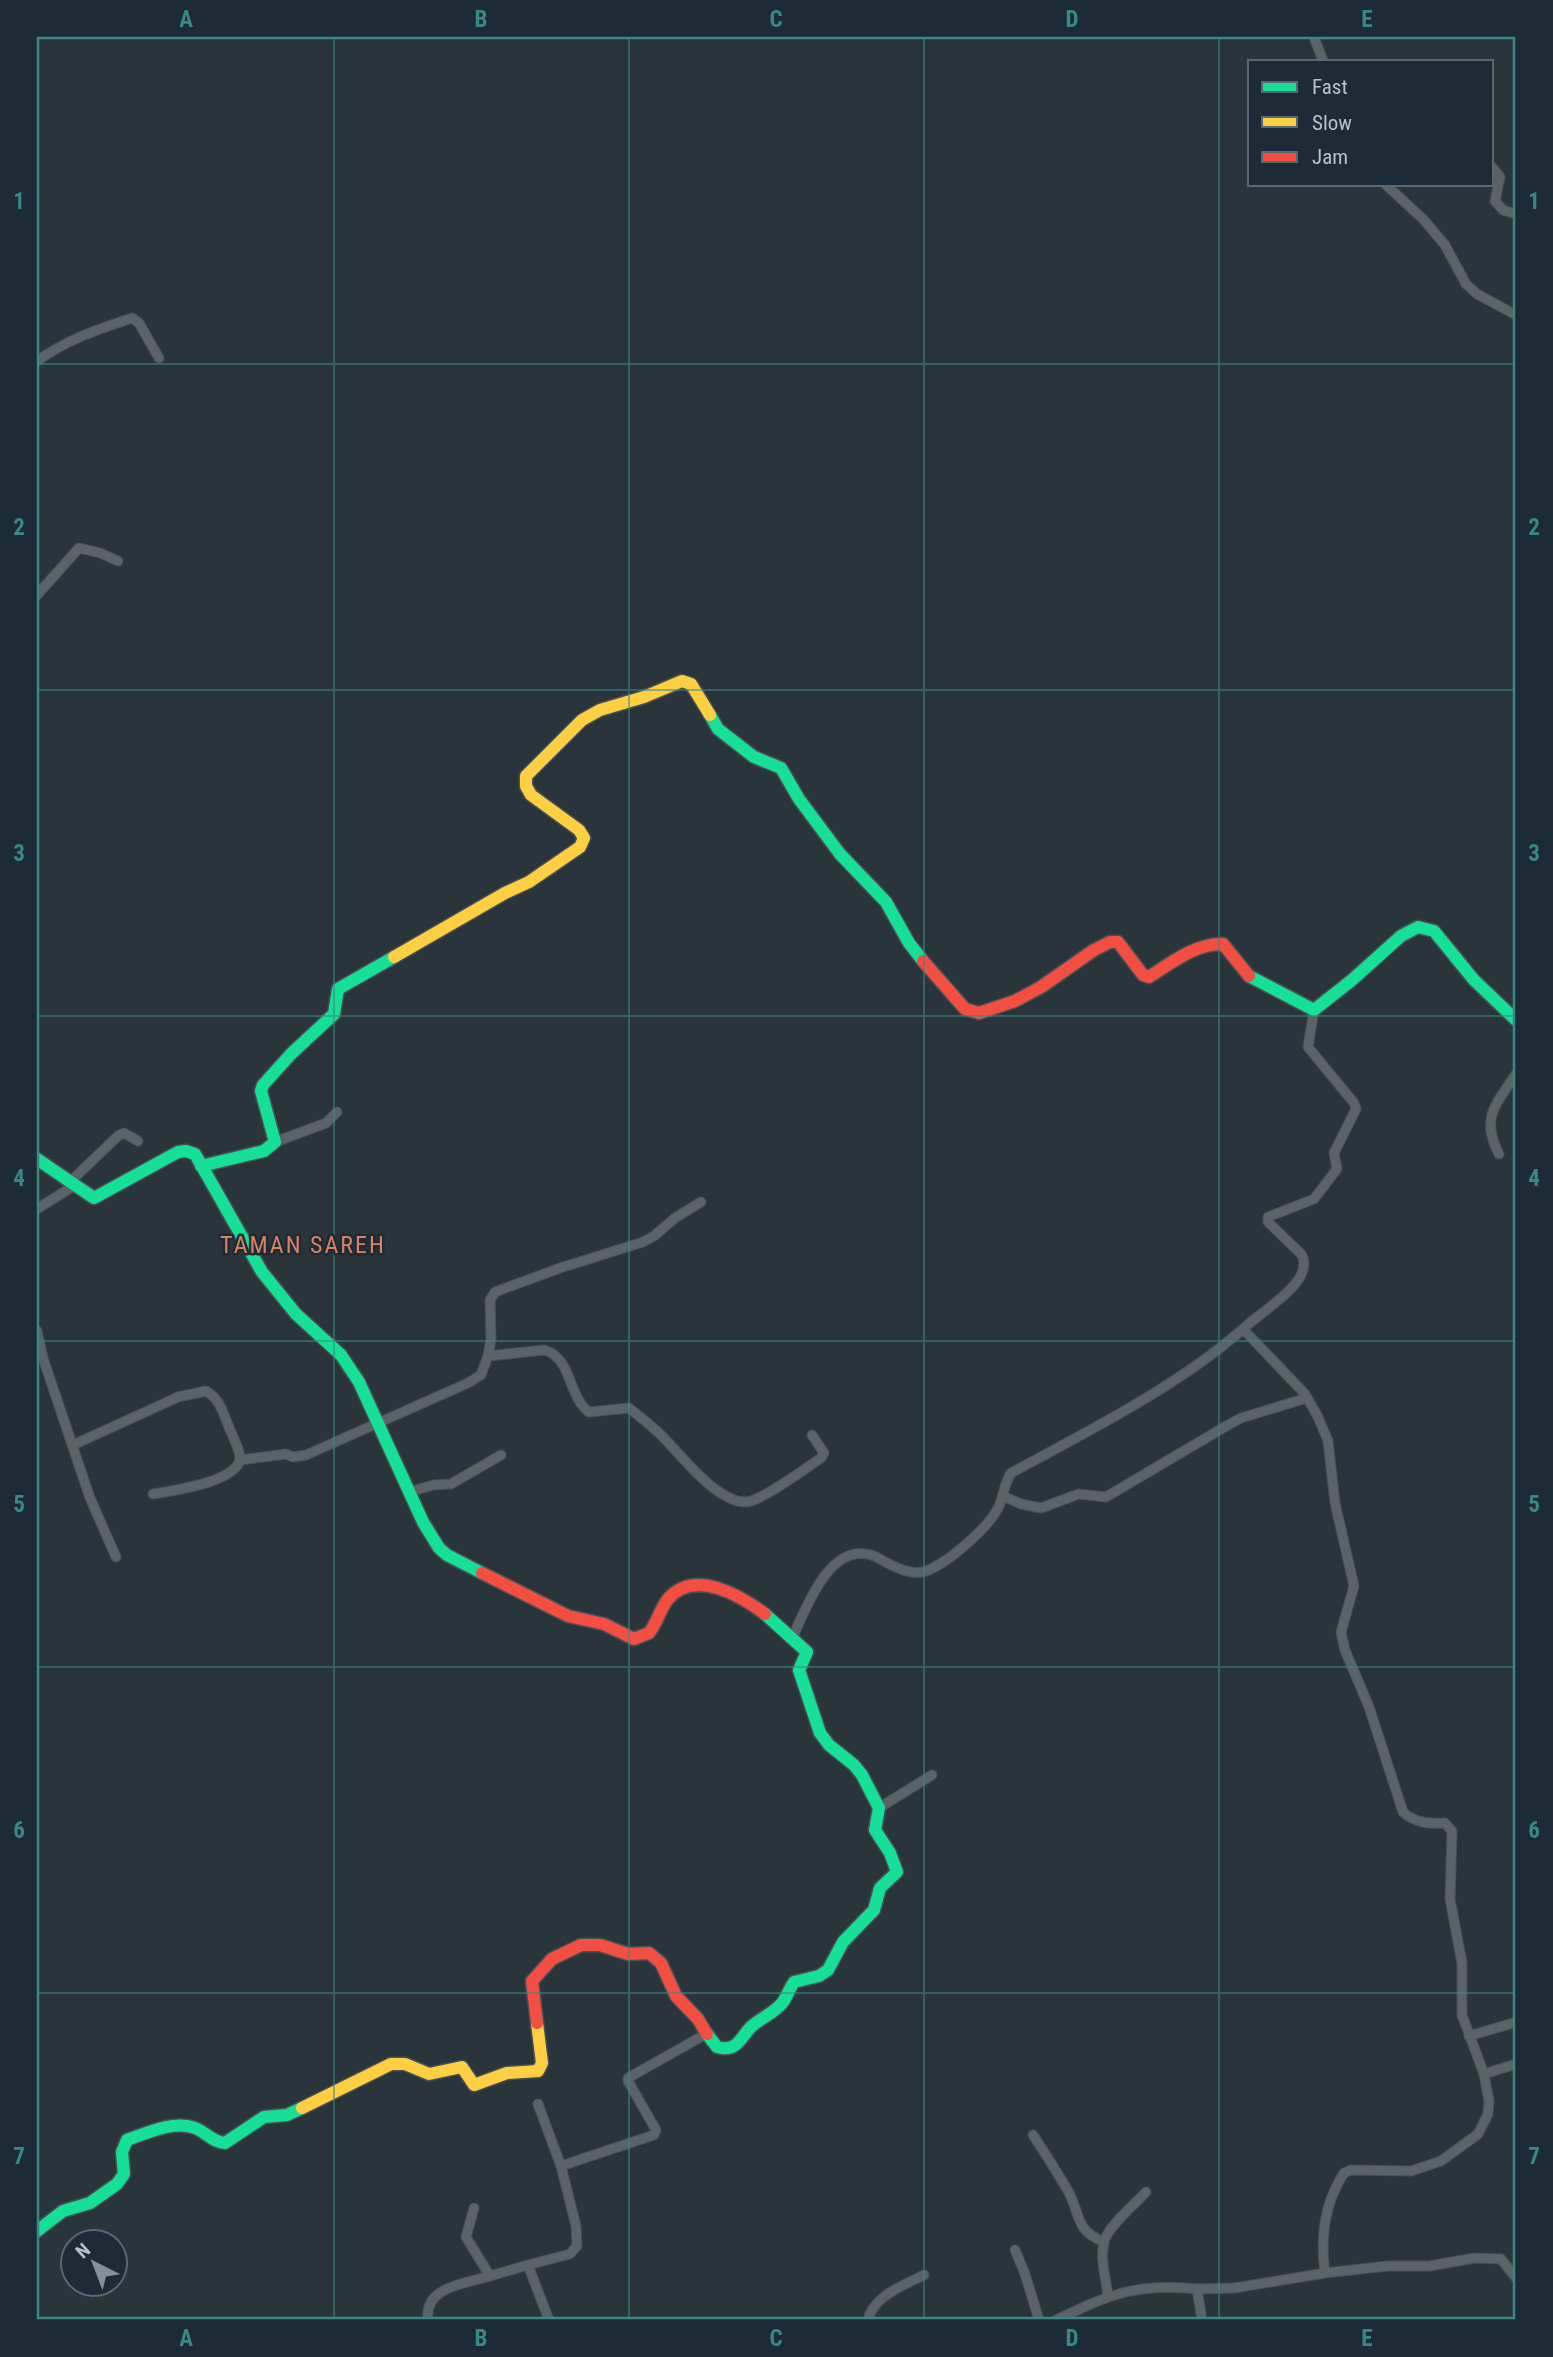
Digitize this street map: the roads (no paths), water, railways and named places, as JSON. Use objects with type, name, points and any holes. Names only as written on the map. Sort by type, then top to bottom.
[{"type":"street","points":[[1314,37],[1323,60]]},
{"type":"street","points":[[1494,170],[1500,177],[1495,201],[1503,210],[1516,214]]},
{"type":"street","points":[[1387,186],[1423,219],[1445,245],[1466,284],[1477,294],[1516,314]]},
{"type":"street","points":[[37,361],[83,333],[132,318],[139,323],[159,358]]},
{"type":"street","points":[[37,595],[79,548],[118,561]]},
{"type":"street","points":[[275,1142],[261,1091],[263,1085],[334,1014],[338,989],[505,893],[529,882],[580,847],[584,838],[580,829],[542,806],[526,786],[526,776],[582,720],[600,710],[682,681],[691,684],[718,729],[754,757],[780,768],[787,776],[799,799],[840,854],[886,902],[909,943],[965,1009],[979,1013],[1015,1001],[1041,987],[1094,950],[1114,941],[1118,942],[1143,975],[1149,977],[1204,945],[1218,942],[1223,944],[1249,976],[1314,1010]]},
{"type":"street","points":[[793,1636],[823,1577],[844,1557],[871,1555],[901,1570],[917,1573],[929,1570],[980,1532],[996,1512],[1011,1473],[1073,1440],[1216,1352],[1290,1289],[1303,1270],[1304,1259],[1268,1222],[1268,1217],[1307,1203],[1326,1186],[1337,1169],[1334,1153],[1356,1109],[1308,1047],[1314,1010],[1401,936],[1418,927],[1434,931],[1474,979],[1516,1020]]},
{"type":"street","points":[[1499,1154],[1489,1129],[1491,1118],[1516,1074]]},
{"type":"street","points":[[201,1167],[264,1151],[275,1142],[326,1123],[337,1112]]},
{"type":"street","points":[[37,1209],[73,1183],[119,1135],[124,1133],[138,1141]]},
{"type":"street","points":[[37,1159],[92,1198],[181,1151],[194,1154],[262,1272],[296,1314],[341,1355],[359,1382],[422,1522],[439,1548],[447,1555],[578,1620],[600,1622],[632,1638],[640,1639],[651,1631],[673,1594],[681,1590],[712,1587],[736,1595],[793,1636],[807,1652],[799,1670],[817,1727],[829,1745],[862,1775],[879,1808],[875,1830],[895,1862],[896,1874],[880,1888],[874,1910],[843,1942],[831,1967],[819,1976],[794,1982],[786,1992],[782,2004],[749,2028],[740,2042],[720,2049],[712,2045],[698,2019],[675,1995],[664,1969],[652,1954],[646,1952],[626,1955],[600,1945],[582,1944],[561,1953],[543,1967],[532,1981],[542,2063],[538,2071],[507,2073],[474,2085],[462,2067],[429,2074],[397,2063],[287,2115],[264,2117],[225,2143],[216,2142],[191,2126],[160,2129],[127,2140],[123,2144],[121,2151],[124,2174],[110,2190],[90,2203],[58,2214],[37,2231]]},
{"type":"street","points":[[240,1460],[286,1454],[293,1457],[306,1455],[478,1378],[488,1356],[491,1339],[490,1300],[495,1292],[643,1242],[701,1202]]},
{"type":"street","points":[[1243,1329],[1307,1398],[1328,1441],[1335,1503],[1354,1586],[1341,1632],[1403,1812],[1409,1818],[1428,1824],[1444,1823],[1452,1831],[1450,1899],[1462,1963],[1462,2015],[1484,2074],[1489,2101],[1488,2114],[1478,2134],[1441,2161],[1411,2171],[1351,2170],[1344,2173],[1323,2224],[1321,2237],[1325,2273]]},
{"type":"street","points":[[37,1331],[43,1358],[90,1498],[116,1557]]},
{"type":"street","points":[[488,1356],[544,1350],[552,1352],[559,1359],[581,1406],[589,1412],[629,1408],[706,1482],[723,1493],[747,1502],[771,1491],[821,1458],[824,1453],[812,1435]]},
{"type":"street","points":[[73,1446],[178,1397],[206,1391],[214,1396],[221,1407],[240,1460],[238,1465],[194,1488],[153,1494]]},
{"type":"street","points":[[1003,1496],[1021,1504],[1041,1508],[1079,1494],[1106,1497],[1241,1418],[1307,1398]]},
{"type":"street","points":[[409,1492],[433,1485],[451,1484],[501,1455]]},
{"type":"street","points":[[879,1808],[932,1775]]},
{"type":"street","points":[[1469,2036],[1513,2023]]},
{"type":"street","points":[[561,2166],[654,2135],[656,2130],[628,2078],[706,2034]]},
{"type":"street","points":[[1484,2074],[1516,2064]]},
{"type":"street","points":[[428,2320],[427,2310],[435,2294],[442,2290],[570,2253],[577,2246],[576,2227],[561,2166],[538,2104]]},
{"type":"street","points":[[1033,2135],[1070,2193],[1078,2221],[1092,2238],[1104,2242]]},
{"type":"street","points":[[1108,2296],[1104,2242],[1108,2233],[1146,2192]]},
{"type":"street","points":[[474,2208],[466,2237],[490,2276]]},
{"type":"street","points":[[1015,2249],[1039,2320]]},
{"type":"street","points":[[1056,2320],[1108,2296],[1146,2288],[1234,2288],[1325,2273],[1388,2266],[1429,2266],[1488,2257],[1501,2259],[1516,2278]]},
{"type":"street","points":[[528,2265],[548,2320]]},
{"type":"street","points":[[869,2320],[874,2306],[888,2294],[924,2275]]},
{"type":"street","points":[[1197,2289],[1202,2320]]},
{"type":"district","name":"TAMAN SAREH","points":[[303,1245]]}]
